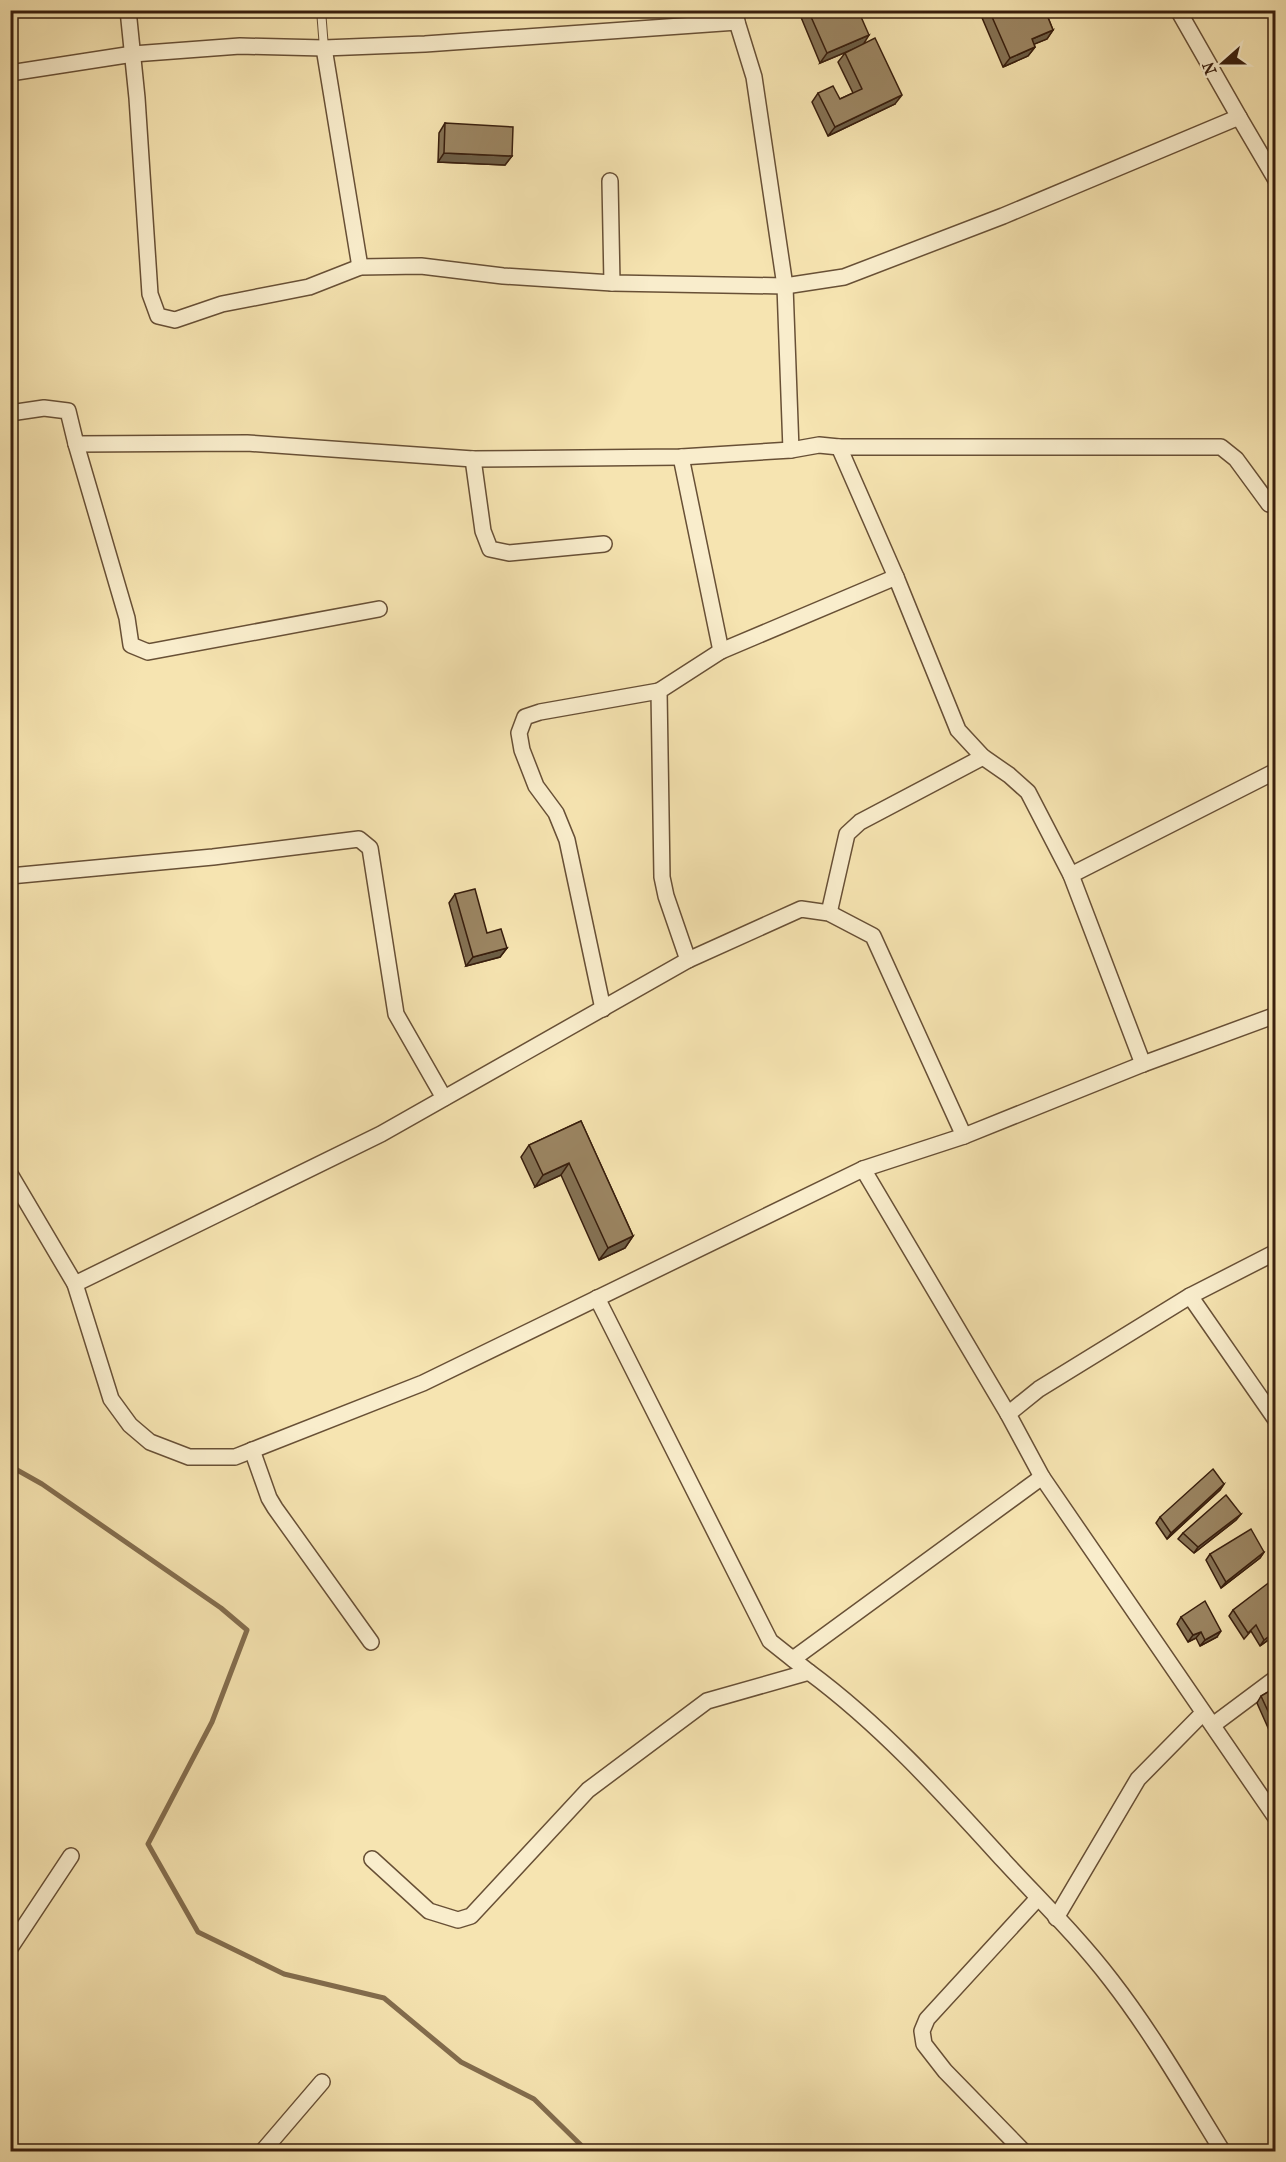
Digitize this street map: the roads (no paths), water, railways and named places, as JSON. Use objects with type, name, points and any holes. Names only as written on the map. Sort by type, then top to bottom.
[{"type":"street","points":[[128,10],[150,294],[158,316],[175,320],[222,304],[309,286],[360,267],[421,266],[503,276],[612,283],[785,286],[844,278],[1003,216],[1239,117]]},
{"type":"street","points":[[1178,10],[1275,180]]},
{"type":"street","points":[[10,73],[133,54],[240,46],[324,48],[425,44],[736,16],[754,77],[785,286],[791,450]]},
{"type":"street","points":[[324,48],[360,267]]},
{"type":"street","points":[[610,181],[612,283]]},
{"type":"street","points":[[10,413],[44,408],[68,411],[127,618],[131,645],[148,652],[379,609]]},
{"type":"street","points":[[76,444],[247,443],[473,459],[681,457],[791,450],[819,445],[839,447],[1221,447],[1236,459],[1269,504],[1275,504]]},
{"type":"street","points":[[839,447],[896,577],[958,730],[983,758],[1009,775],[1028,792],[1071,875],[1143,1064]]},
{"type":"street","points":[[681,457],[721,651]]},
{"type":"street","points":[[473,459],[483,531],[490,549],[509,553],[604,544]]},
{"type":"street","points":[[603,1009],[567,840],[556,813],[536,786],[522,750],[519,732],[525,717],[540,712],[659,691],[721,651],[896,577]]},
{"type":"street","points":[[659,691],[662,877],[666,896],[688,960]]},
{"type":"street","points":[[829,913],[847,834],[860,822],[983,758]]},
{"type":"street","points":[[1071,875],[1275,771]]},
{"type":"street","points":[[10,876],[213,857],[359,839],[370,848],[396,1014],[444,1098]]},
{"type":"street","points":[[75,1284],[381,1134],[688,960],[801,909],[829,913],[873,936],[964,1136]]},
{"type":"street","points":[[10,1174],[75,1284],[111,1399],[130,1425],[150,1442],[189,1457],[235,1457],[423,1383],[863,1169],[964,1136],[1143,1064],[1275,1015]]},
{"type":"street","points":[[863,1169],[1008,1414],[1042,1477],[1275,1818]]},
{"type":"street","points":[[1008,1414],[1039,1389],[1190,1296],[1275,1252]]},
{"type":"street","points":[[1190,1296],[1275,1420]]},
{"type":"street","points":[[597,1298],[770,1641],[844,1697],[922,1772],[1112,1980],[1180,2081],[1223,2151]]},
{"type":"street","points":[[252,1450],[269,1498],[275,1508],[371,1642]]},
{"type":"street","points":[[794,1659],[1042,1477]]},
{"type":"street","points":[[372,1859],[429,1911],[458,1920],[471,1916],[588,1790],[707,1701],[809,1671]]},
{"type":"street","points":[[1213,1725],[1275,1678]]},
{"type":"street","points":[[1056,1918],[1138,1779],[1203,1713]]},
{"type":"street","points":[[12,1941],[71,1856]]},
{"type":"street","points":[[1024,2151],[945,2071],[924,2044],[922,2031],[927,2019],[1038,1898]]},
{"type":"street","points":[[262,2151],[322,2082]]},
{"type":"lane","points":[[321,10],[324,48]]},
{"type":"waterway","points":[[10,1466],[42,1484],[221,1608],[247,1630],[212,1722],[148,1844],[198,1932],[284,1974],[384,1998],[461,2062],[534,2099],[588,2152]]}]
